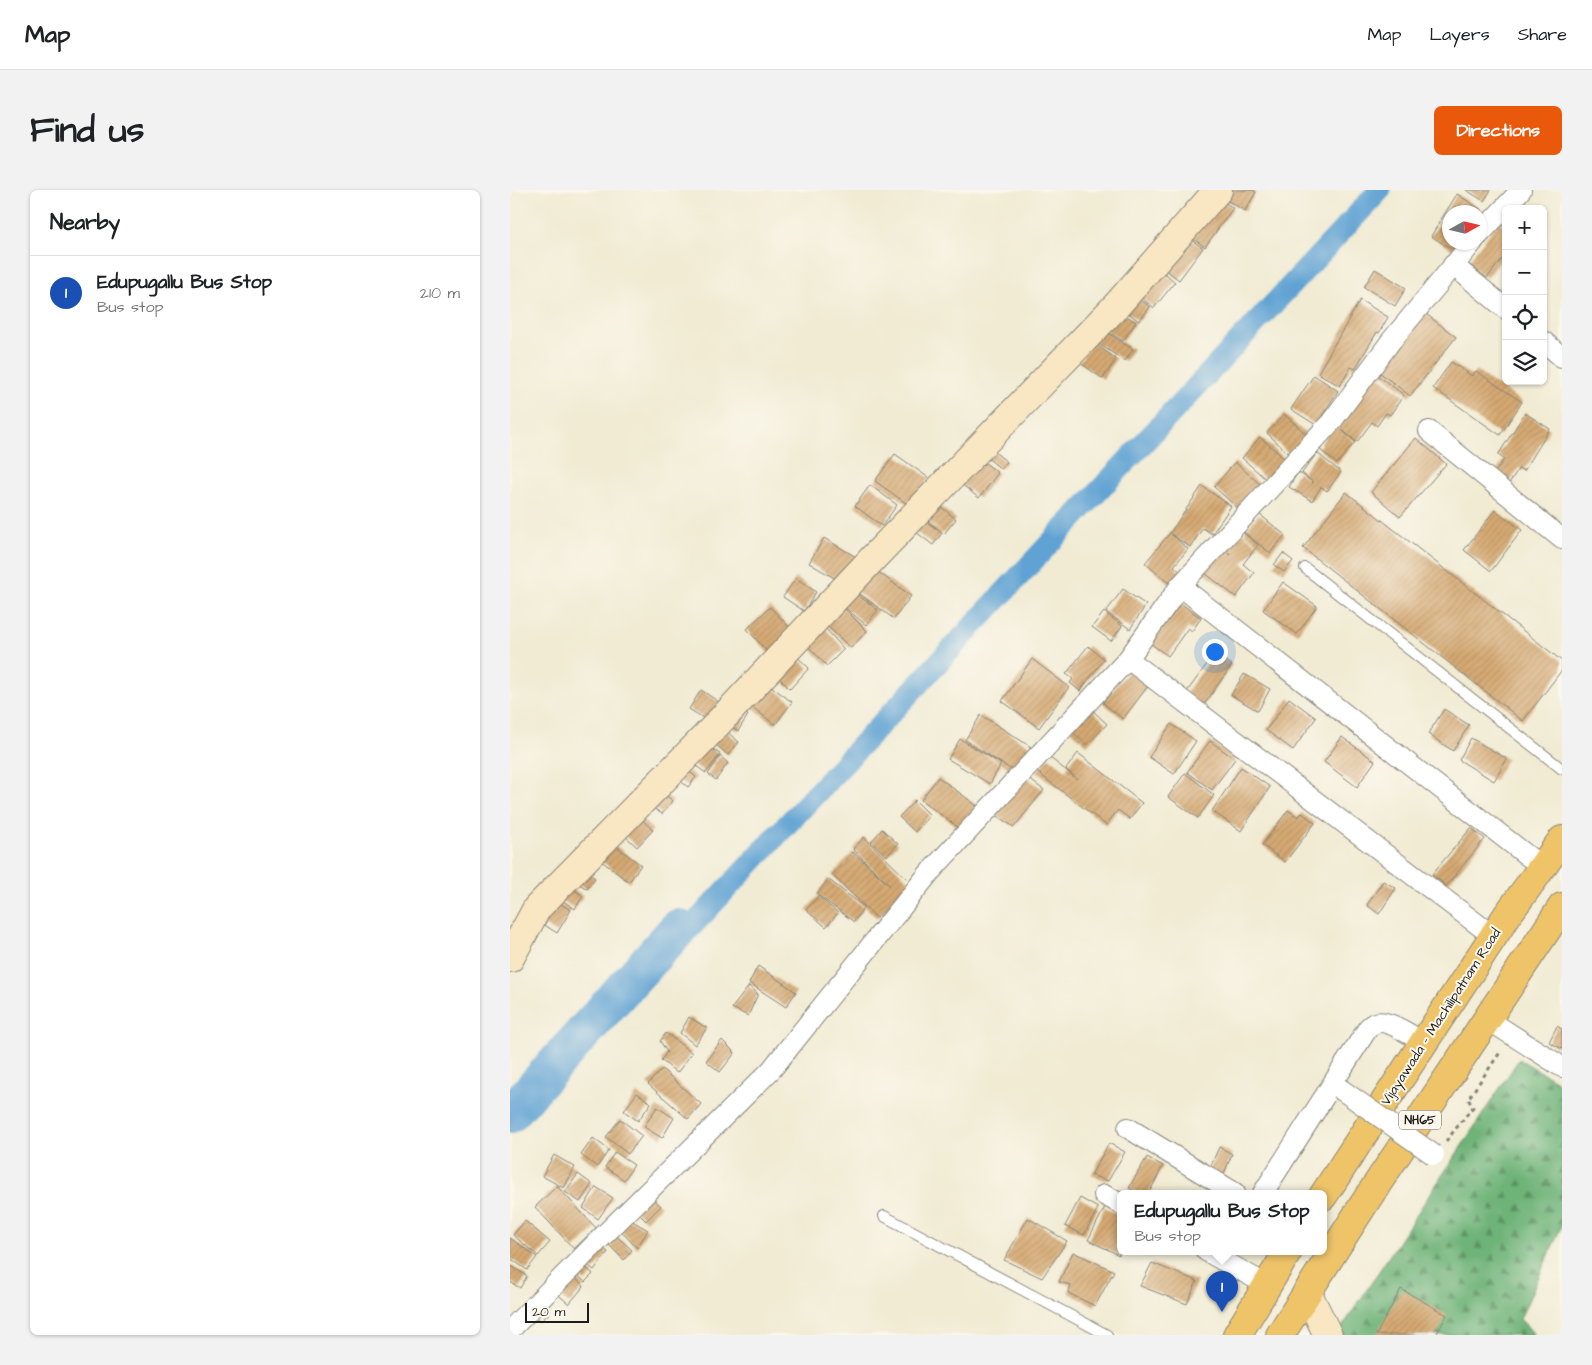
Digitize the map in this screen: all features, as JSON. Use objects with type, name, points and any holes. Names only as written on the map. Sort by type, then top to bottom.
[{"type":"highway","name":"Vijayawada - Machilipatnam Road","points":[[1327,1190],[1493,936],[1562,840]]},
{"type":"highway","name":"NH65","points":[[1280,1335],[1369,1196],[1562,907]]},
{"type":"highway","points":[[1237,1335],[1286,1255]]},
{"type":"street","points":[[510,958],[537,908],[704,738],[875,556],[1117,305],[1218,190]]},
{"type":"street","points":[[1487,227],[1521,190]]},
{"type":"street","points":[[510,1330],[600,1238],[771,1070],[930,872],[1128,659],[1180,586],[1332,421],[1391,341],[1466,250]]},
{"type":"street","points":[[1453,265],[1502,306]]},
{"type":"street","points":[[1547,344],[1562,357]]},
{"type":"street","points":[[1429,432],[1562,539]]},
{"type":"street","points":[[1180,586],[1542,867]]},
{"type":"street","points":[[1128,659],[1493,936]]},
{"type":"street","points":[[1487,1019],[1562,1068]]},
{"type":"street","points":[[1265,1190],[1368,1028],[1375,1023],[1384,1022],[1399,1028],[1424,1043]]},
{"type":"street","points":[[1339,1088],[1434,1155]]},
{"type":"street","points":[[1128,1128],[1230,1190]]},
{"type":"street","points":[[1221,1255],[1267,1285]]},
{"type":"street","points":[[1308,1292],[1328,1335]]},
{"type":"lane","points":[[1305,568],[1562,769]]},
{"type":"lane","points":[[884,1216],[1107,1335]]},
{"type":"path","points":[[1434,1155],[1473,1107],[1468,1100],[1512,1035]]},
{"type":"green space","points":[[1519,1059],[1562,1084],[1562,1225],[1520,1319],[1535,1335],[1337,1335]]},
{"type":"building","points":[[1228,190],[1252,190],[1256,192],[1245,211],[1223,198]]},
{"type":"building","points":[[1466,190],[1491,190],[1484,201]]},
{"type":"building","points":[[1457,194],[1474,205],[1450,205]]},
{"type":"building","points":[[1221,200],[1233,208],[1205,247],[1192,238]]},
{"type":"building","points":[[1442,218],[1442,243],[1431,236]]},
{"type":"building","points":[[1498,222],[1502,225],[1502,259],[1487,278],[1467,263],[1477,250],[1487,250],[1487,237]]},
{"type":"building","points":[[1187,237],[1203,248],[1179,280],[1162,267]]},
{"type":"building","points":[[1159,268],[1175,282],[1154,308],[1137,294]]},
{"type":"building","points":[[1375,269],[1406,288],[1395,306],[1364,287]]},
{"type":"building","points":[[1135,295],[1150,307],[1139,321],[1124,310]]},
{"type":"building","points":[[1360,300],[1388,317],[1355,369],[1351,367],[1340,386],[1318,373]]},
{"type":"building","points":[[1118,310],[1136,322],[1123,341],[1105,330]]},
{"type":"building","points":[[1421,310],[1456,337],[1410,396],[1375,369]]},
{"type":"building","points":[[1101,329],[1133,349],[1125,361],[1094,341]]},
{"type":"building","points":[[1093,342],[1116,359],[1103,379],[1079,362]]},
{"type":"building","points":[[1451,362],[1472,376],[1476,371],[1522,402],[1500,435],[1433,388]]},
{"type":"building","points":[[1373,372],[1404,395],[1390,415],[1386,413],[1377,426],[1372,422],[1357,442],[1342,430],[1355,442],[1337,464],[1318,448]]},
{"type":"building","points":[[1314,375],[1338,391],[1316,425],[1291,409]]},
{"type":"building","points":[[1525,413],[1550,429],[1524,471],[1519,468],[1508,485],[1493,476],[1504,459],[1498,455]]},
{"type":"building","points":[[1284,414],[1307,435],[1289,454],[1267,433]]},
{"type":"building","points":[[1260,437],[1286,460],[1268,481],[1242,458]]},
{"type":"building","points":[[1416,438],[1446,464],[1400,517],[1371,492]]},
{"type":"building","points":[[991,449],[1007,462],[1001,469],[985,456]]},
{"type":"building","points":[[1317,453],[1341,472],[1327,491],[1321,487],[1312,501],[1289,487],[1298,472],[1314,483],[1302,473]]},
{"type":"building","points":[[895,454],[929,478],[910,506],[875,481]]},
{"type":"building","points":[[979,458],[998,473],[979,498],[960,483]]},
{"type":"building","points":[[1235,462],[1262,486],[1241,511],[1214,487]]},
{"type":"building","points":[[870,485],[897,505],[882,526],[855,506]]},
{"type":"building","points":[[1202,486],[1231,506],[1212,534],[1203,528],[1190,547],[1171,534],[1188,549],[1174,566],[1183,574],[1172,586],[1145,563],[1170,533]]},
{"type":"building","points":[[1346,492],[1562,661],[1562,670],[1523,721],[1303,548]]},
{"type":"building","points":[[935,502],[956,519],[944,534],[923,517]]},
{"type":"building","points":[[1495,510],[1522,530],[1491,571],[1464,550]]},
{"type":"building","points":[[1259,514],[1285,535],[1270,553],[1244,532]]},
{"type":"building","points":[[921,518],[942,533],[933,545],[912,529]]},
{"type":"building","points":[[1237,528],[1258,545],[1243,564],[1254,573],[1236,597],[1201,570],[1220,546],[1230,555],[1222,547]]},
{"type":"building","points":[[824,538],[856,557],[841,582],[809,563]]},
{"type":"building","points":[[1283,553],[1293,561],[1284,572],[1274,565]]},
{"type":"building","points":[[874,569],[911,596],[894,619],[857,592]]},
{"type":"building","points":[[796,578],[816,592],[804,611],[783,597]]},
{"type":"building","points":[[1283,582],[1317,606],[1297,634],[1263,610]]},
{"type":"building","points":[[1123,589],[1146,605],[1130,629],[1106,612]]},
{"type":"building","points":[[854,592],[878,610],[866,625],[843,606]]},
{"type":"building","points":[[1176,600],[1201,618],[1192,631],[1188,628],[1168,656],[1147,641]]},
{"type":"building","points":[[841,605],[867,631],[851,648],[824,623]]},
{"type":"building","points":[[770,607],[796,634],[772,657],[747,629]]},
{"type":"building","points":[[1104,612],[1122,626],[1111,641],[1092,627]]},
{"type":"building","points":[[823,626],[844,649],[827,666],[805,643]]},
{"type":"building","points":[[1088,646],[1104,659],[1080,691],[1070,683],[1073,679],[1066,674]]},
{"type":"building","points":[[1215,653],[1232,665],[1203,706],[1186,693]]},
{"type":"building","points":[[794,654],[809,668],[790,689],[775,674]]},
{"type":"building","points":[[1032,659],[1069,687],[1039,728],[1002,701]]},
{"type":"building","points":[[1129,671],[1148,686],[1123,719],[1103,703]]},
{"type":"building","points":[[1244,674],[1270,689],[1258,711],[1231,695]]},
{"type":"building","points":[[768,684],[792,702],[775,725],[751,706]]},
{"type":"building","points":[[701,690],[719,702],[708,721],[689,709]]},
{"type":"building","points":[[1289,698],[1316,718],[1293,750],[1266,730]]},
{"type":"building","points":[[1090,708],[1107,724],[1087,745],[1070,730]]},
{"type":"building","points":[[739,709],[748,715],[738,731],[728,724]]},
{"type":"building","points":[[1444,709],[1469,725],[1453,751],[1428,734]]},
{"type":"building","points":[[981,715],[1031,747],[1015,772],[965,740]]},
{"type":"building","points":[[1171,724],[1196,741],[1174,774],[1149,757]]},
{"type":"building","points":[[720,726],[739,742],[728,755],[709,739]]},
{"type":"building","points":[[1342,737],[1375,761],[1357,787],[1324,762]]},
{"type":"building","points":[[1471,738],[1507,759],[1494,781],[1459,760]]},
{"type":"building","points":[[960,739],[1001,764],[990,784],[948,759]]},
{"type":"building","points":[[1210,741],[1235,759],[1212,790],[1187,772]]},
{"type":"building","points":[[706,745],[720,754],[706,773],[693,764]]},
{"type":"building","points":[[1078,753],[1142,803],[1130,819],[1118,810],[1106,825],[1037,772],[1049,757],[1077,779],[1066,769]]},
{"type":"building","points":[[720,756],[728,763],[716,780],[708,774]]},
{"type":"building","points":[[1241,767],[1270,787],[1241,831],[1212,811]]},
{"type":"building","points":[[687,770],[696,777],[688,787],[679,780]]},
{"type":"building","points":[[1185,773],[1214,795],[1198,818],[1168,797]]},
{"type":"building","points":[[938,777],[980,808],[963,831],[921,800]]},
{"type":"building","points":[[1026,777],[1044,790],[1014,827],[992,813]]},
{"type":"building","points":[[663,793],[673,801],[662,814],[652,807]]},
{"type":"building","points":[[915,800],[930,815],[915,832],[899,817]]},
{"type":"building","points":[[1288,810],[1298,817],[1302,813],[1315,823],[1285,862],[1262,845]]},
{"type":"building","points":[[638,816],[653,830],[637,847],[622,833]]},
{"type":"building","points":[[1471,828],[1485,839],[1446,886],[1432,874]]},
{"type":"building","points":[[882,829],[898,844],[887,856],[871,842]]},
{"type":"building","points":[[864,837],[913,885],[901,897],[899,894],[877,918],[832,875],[853,852],[890,886],[853,849]]},
{"type":"building","points":[[613,844],[641,865],[629,882],[600,860]]},
{"type":"building","points":[[584,870],[595,878],[587,889],[576,882]]},
{"type":"building","points":[[828,879],[864,907],[854,922],[817,894]]},
{"type":"building","points":[[1383,881],[1396,888],[1379,914],[1367,905]]},
{"type":"building","points":[[569,886],[583,896],[575,909],[560,899]]},
{"type":"building","points":[[818,896],[838,913],[826,927],[806,910]]},
{"type":"building","points":[[557,902],[571,910],[557,933],[543,924]]},
{"type":"building","points":[[758,966],[796,992],[786,1007],[749,983]]},
{"type":"building","points":[[749,986],[758,994],[748,1016],[732,1008]]},
{"type":"building","points":[[689,1017],[707,1028],[695,1045],[680,1033]]},
{"type":"building","points":[[1557,1026],[1562,1029],[1562,1049],[1549,1042]]},
{"type":"building","points":[[666,1033],[692,1053],[677,1073],[661,1060],[667,1052],[660,1041]]},
{"type":"building","points":[[722,1040],[735,1053],[720,1072],[706,1061]]},
{"type":"building","points":[[662,1069],[701,1104],[688,1119],[648,1084]]},
{"type":"building","points":[[637,1093],[651,1103],[638,1121],[624,1111]]},
{"type":"building","points":[[657,1107],[674,1118],[662,1138],[644,1127]]},
{"type":"building","points":[[620,1119],[642,1136],[628,1154],[606,1137]]},
{"type":"building","points":[[593,1138],[609,1150],[597,1167],[581,1155]]},
{"type":"building","points":[[1109,1143],[1125,1152],[1108,1181],[1091,1175]]},
{"type":"building","points":[[1219,1147],[1232,1154],[1223,1176],[1209,1170]]},
{"type":"building","points":[[615,1152],[634,1165],[624,1180],[605,1167]]},
{"type":"building","points":[[554,1155],[575,1167],[564,1188],[542,1176]]},
{"type":"building","points":[[1147,1157],[1163,1166],[1151,1190],[1133,1190],[1129,1188]]},
{"type":"building","points":[[578,1174],[592,1184],[580,1202],[565,1192]]},
{"type":"building","points":[[557,1186],[596,1228],[574,1249],[535,1207]]},
{"type":"building","points":[[596,1187],[613,1198],[598,1219],[583,1208]]},
{"type":"building","points":[[650,1196],[661,1206],[646,1221],[636,1211]]},
{"type":"building","points":[[1080,1198],[1098,1208],[1084,1235],[1065,1226]]},
{"type":"building","points":[[1105,1207],[1117,1214],[1117,1254],[1088,1240]]},
{"type":"building","points":[[627,1218],[648,1230],[637,1248],[618,1228]]},
{"type":"building","points":[[1028,1218],[1067,1241],[1042,1278],[1004,1260]]},
{"type":"building","points":[[525,1221],[550,1242],[538,1256],[513,1235]]},
{"type":"building","points":[[612,1232],[632,1250],[624,1260],[605,1241]]},
{"type":"building","points":[[510,1238],[537,1257],[527,1270],[510,1258]]},
{"type":"building","points":[[598,1245],[608,1252],[594,1270],[585,1263]]},
{"type":"building","points":[[1073,1252],[1114,1271],[1095,1306],[1068,1293],[1071,1285],[1059,1282]]},
{"type":"building","points":[[581,1263],[593,1274],[585,1282],[573,1271]]},
{"type":"building","points":[[1152,1263],[1197,1281],[1187,1304],[1140,1286]]},
{"type":"building","points":[[510,1265],[527,1276],[520,1288],[510,1282]]},
{"type":"building","points":[[569,1273],[584,1286],[569,1304],[554,1291]]},
{"type":"building","points":[[1401,1289],[1447,1315],[1436,1335],[1376,1335]]},
{"type":"building","points":[[541,1303],[550,1313],[541,1321],[532,1311]]},
{"type":"waterway","points":[[510,1121],[1380,190]]},
{"type":"waterway","points":[[510,1114],[678,928]]},
{"type":"place","name":"Edupugallu Bus Stop","points":[[1222,1312]]}]
